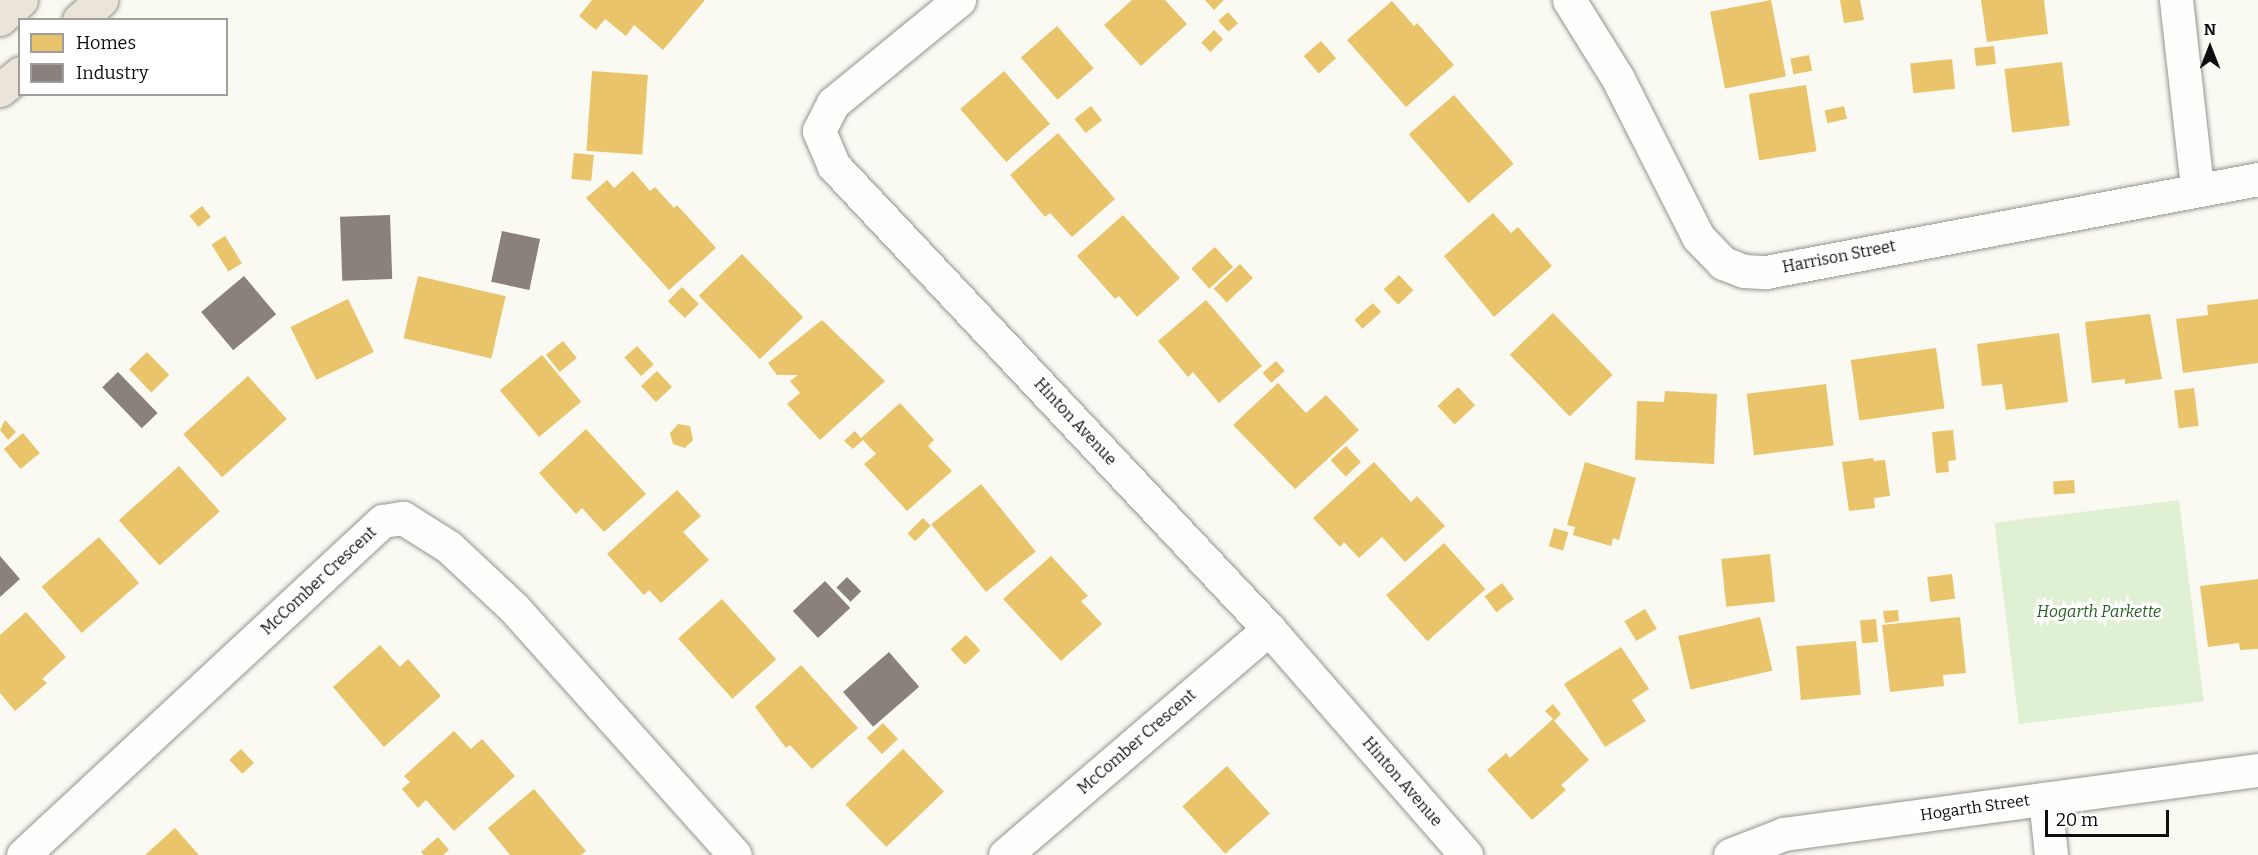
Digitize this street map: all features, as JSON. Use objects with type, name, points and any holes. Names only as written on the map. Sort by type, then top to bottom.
[{"type":"highway","points":[[0,19],[21,0]]},
{"type":"highway","points":[[81,18],[101,0]]},
{"type":"highway","points":[[0,90],[18,75]]},
{"type":"street","name":"Hinton Avenue","points":[[959,0],[833,103],[819,131],[834,166],[1269,629],[1466,855]]},
{"type":"street","name":"Harrison Street","points":[[1569,0],[1617,77],[1698,237],[1723,263],[1744,271],[1766,272],[2197,187],[2258,179]]},
{"type":"street","points":[[2176,0],[2197,187]]},
{"type":"street","name":"McComber Crescent","points":[[23,855],[383,521],[403,518],[449,547],[514,608],[735,855]]},
{"type":"street","name":"McComber Crescent","points":[[1005,855],[1269,629]]},
{"type":"street","name":"Hogarth Street","points":[[1731,855],[1784,834],[2258,770]]},
{"type":"street","points":[[2045,799],[2051,855]]},
{"type":"green space","name":"Hogarth Parkette","points":[[2179,500],[2204,701],[2019,724],[1994,523]]},
{"type":"building: Homes","points":[[592,0],[705,0],[663,50],[634,25],[626,36],[605,19],[596,30],[579,16]]},
{"type":"building: Homes","points":[[1132,0],[1165,0],[1187,24],[1141,66],[1104,25]]},
{"type":"building: Homes","points":[[1205,0],[1224,0],[1214,10]]},
{"type":"building: Homes","points":[[1771,0],[1786,77],[1725,88],[1710,12]]},
{"type":"building: Homes","points":[[1840,0],[1860,0],[1864,20],[1844,23]]},
{"type":"building: Homes","points":[[1981,0],[2044,0],[2048,34],[1987,42]]},
{"type":"building: Homes","points":[[1392,1],[1414,26],[1417,23],[1454,65],[1406,107],[1347,40]]},
{"type":"building: Homes","points":[[1228,12],[1238,23],[1228,32],[1218,21]]},
{"type":"building: Homes","points":[[1057,26],[1094,68],[1058,100],[1021,57]]},
{"type":"building: Homes","points":[[1214,30],[1223,39],[1210,52],[1201,43]]},
{"type":"building: Homes","points":[[1321,41],[1336,58],[1319,73],[1304,56]]},
{"type":"building: Homes","points":[[1994,46],[1996,64],[1976,66],[1974,48]]},
{"type":"building: Homes","points":[[1809,55],[1812,71],[1793,74],[1790,59]]},
{"type":"building: Homes","points":[[1952,59],[1955,89],[1913,93],[1910,63]]},
{"type":"building: Homes","points":[[2062,62],[2070,126],[2012,133],[2004,69]]},
{"type":"building: Homes","points":[[592,71],[648,75],[642,155],[586,151]]},
{"type":"building: Homes","points":[[1004,71],[1050,124],[1006,162],[960,109]]},
{"type":"building: Homes","points":[[1806,85],[1816,151],[1759,160],[1749,94]]},
{"type":"building: Homes","points":[[1454,95],[1514,164],[1468,203],[1409,134]]},
{"type":"building: Homes","points":[[1091,106],[1102,120],[1086,133],[1074,119]]},
{"type":"building: Homes","points":[[1844,106],[1847,119],[1827,123],[1825,110]]},
{"type":"building: Homes","points":[[1058,133],[1115,199],[1072,237],[1050,213],[1045,217],[1010,175]]},
{"type":"building: Homes","points":[[574,153],[594,155],[591,181],[571,179]]},
{"type":"building: Homes","points":[[633,171],[650,191],[655,187],[674,208],[677,205],[716,248],[669,290],[586,198],[607,180],[614,188]]},
{"type":"building: Homes","points":[[202,206],[211,217],[198,227],[190,216]]},
{"type":"building: Homes","points":[[1493,213],[1511,233],[1518,227],[1552,266],[1494,317],[1444,256]]},
{"type":"building: Homes","points":[[1123,215],[1180,278],[1137,317],[1119,296],[1115,299],[1077,256]]},
{"type":"building: Homes","points":[[225,236],[242,263],[228,272],[211,244]]},
{"type":"building: Homes","points":[[1215,247],[1233,267],[1209,288],[1191,268]]},
{"type":"building: Homes","points":[[742,254],[803,317],[760,359],[699,296]]},
{"type":"building: Homes","points":[[1240,264],[1253,278],[1227,302],[1214,289]]},
{"type":"building: Homes","points":[[1399,275],[1413,290],[1398,305],[1384,289]]},
{"type":"building: Homes","points":[[418,276],[506,296],[491,359],[404,338]]},
{"type":"building: Homes","points":[[682,287],[699,304],[685,318],[668,301]]},
{"type":"building: Homes","points":[[348,299],[374,352],[316,380],[290,327]]},
{"type":"building: Homes","points":[[2258,299],[2258,363],[2183,373],[2176,319],[2208,315],[2207,305]]},
{"type":"building: Homes","points":[[1206,300],[1262,366],[1219,403],[1193,372],[1188,377],[1158,341]]},
{"type":"building: Homes","points":[[1373,303],[1381,312],[1362,329],[1354,320]]},
{"type":"building: Homes","points":[[1553,313],[1613,375],[1570,417],[1510,355]]},
{"type":"building: Homes","points":[[2150,314],[2162,379],[2125,384],[2125,379],[2092,383],[2085,322]]},
{"type":"building: Homes","points":[[822,320],[885,381],[820,440],[787,404],[800,393],[790,381],[798,375],[777,375],[768,363]]},
{"type":"building: Homes","points":[[2059,333],[2068,402],[2006,410],[2002,384],[1982,386],[1977,344]]},
{"type":"building: Homes","points":[[563,341],[577,358],[560,372],[546,355]]},
{"type":"building: Homes","points":[[637,346],[654,365],[641,376],[624,357]]},
{"type":"building: Homes","points":[[1936,348],[1944,408],[1859,420],[1851,360]]},
{"type":"building: Homes","points":[[147,352],[169,375],[151,392],[129,369]]},
{"type":"building: Homes","points":[[542,355],[581,402],[539,437],[500,390]]},
{"type":"building: Homes","points":[[1276,361],[1285,371],[1271,383],[1263,373]]},
{"type":"building: Homes","points":[[657,371],[672,387],[656,402],[641,386]]},
{"type":"building: Homes","points":[[248,376],[287,419],[222,477],[183,434]]},
{"type":"building: Homes","points":[[1278,383],[1306,413],[1326,395],[1359,430],[1295,489],[1233,425]]},
{"type":"building: Homes","points":[[1826,384],[1834,446],[1754,455],[1747,394]]},
{"type":"building: Homes","points":[[1458,387],[1475,405],[1455,424],[1438,406]]},
{"type":"building: Homes","points":[[2194,388],[2199,426],[2179,428],[2174,390]]},
{"type":"building: Homes","points":[[1665,391],[1717,394],[1714,464],[1635,460],[1637,401],[1664,402]]},
{"type":"building: Homes","points":[[900,403],[934,440],[928,446],[952,471],[907,511],[864,464],[876,454],[863,440],[853,449],[844,441],[855,431],[861,438]]},
{"type":"building: Homes","points":[[5,420],[16,432],[8,440],[0,430]]},
{"type":"building: Homes","points":[[678,424],[690,426],[693,440],[685,448],[673,444],[670,433]]},
{"type":"building: Homes","points":[[586,429],[646,494],[604,532],[582,508],[576,514],[539,473]]},
{"type":"building: Homes","points":[[1953,430],[1956,460],[1948,461],[1949,472],[1936,473],[1932,432]]},
{"type":"building: Homes","points":[[23,433],[40,453],[21,469],[4,449]]},
{"type":"building: Homes","points":[[1346,446],[1361,462],[1346,476],[1331,460]]},
{"type":"building: Homes","points":[[1873,458],[1874,461],[1885,460],[1890,496],[1874,498],[1875,508],[1849,511],[1842,462]]},
{"type":"building: Homes","points":[[1374,462],[1411,502],[1417,496],[1445,526],[1405,562],[1382,537],[1359,558],[1344,542],[1340,547],[1313,518]]},
{"type":"building: Homes","points":[[1585,462],[1636,478],[1619,540],[1613,538],[1611,546],[1573,535],[1575,527],[1567,525]]},
{"type":"building: Homes","points":[[179,466],[220,511],[160,566],[119,520]]},
{"type":"building: Homes","points":[[2074,480],[2075,493],[2054,494],[2053,481]]},
{"type":"building: Homes","points":[[981,484],[1036,552],[986,592],[931,524]]},
{"type":"building: Homes","points":[[677,490],[701,516],[683,532],[709,560],[661,603],[649,590],[644,595],[607,554]]},
{"type":"building: Homes","points":[[923,518],[931,526],[915,541],[907,534]]},
{"type":"building: Homes","points":[[1554,528],[1568,532],[1563,550],[1549,546]]},
{"type":"building: Homes","points":[[99,537],[139,583],[82,633],[42,587]]},
{"type":"building: Homes","points":[[1444,543],[1485,589],[1428,641],[1386,595]]},
{"type":"building: Homes","points":[[1770,554],[1775,602],[1726,607],[1721,559]]},
{"type":"building: Homes","points":[[1051,556],[1088,596],[1081,601],[1102,624],[1061,661],[1003,599]]},
{"type":"building: Homes","points":[[1952,574],[1955,599],[1930,602],[1927,577]]},
{"type":"building: Homes","points":[[2258,579],[2258,649],[2240,650],[2239,643],[2208,647],[2200,586]]},
{"type":"building: Homes","points":[[1502,583],[1514,599],[1496,612],[1484,596]]},
{"type":"building: Homes","points":[[722,599],[776,659],[732,699],[678,638]]},
{"type":"building: Homes","points":[[1645,609],[1657,629],[1636,641],[1624,621]]},
{"type":"building: Homes","points":[[1898,610],[1899,621],[1885,623],[1883,611]]},
{"type":"building: Homes","points":[[26,612],[66,657],[42,679],[47,683],[15,711],[0,693],[0,635]]},
{"type":"building: Homes","points":[[1760,617],[1772,671],[1691,689],[1678,636]]},
{"type":"building: Homes","points":[[1960,617],[1966,673],[1943,675],[1944,686],[1890,692],[1882,625]]},
{"type":"building: Homes","points":[[1876,619],[1878,642],[1862,643],[1860,620]]},
{"type":"building: Homes","points":[[966,635],[980,650],[965,665],[951,649]]},
{"type":"building: Homes","points":[[1856,641],[1861,695],[1801,700],[1796,646]]},
{"type":"building: Homes","points":[[380,645],[400,667],[408,659],[441,696],[384,747],[333,687]]},
{"type":"building: Homes","points":[[1621,647],[1649,689],[1632,700],[1646,721],[1605,747],[1564,684]]},
{"type":"building: Homes","points":[[801,665],[858,728],[812,769],[790,745],[786,748],[755,707]]},
{"type":"building: Homes","points":[[1553,704],[1561,714],[1554,721],[1589,760],[1561,785],[1566,790],[1532,820],[1487,770],[1506,753],[1510,758],[1553,719],[1545,711]]},
{"type":"building: Homes","points":[[883,723],[898,739],[882,754],[867,738]]},
{"type":"building: Homes","points":[[454,731],[471,749],[482,739],[515,776],[454,831],[426,800],[418,808],[402,789],[410,782],[404,776]]},
{"type":"building: Homes","points":[[241,749],[254,763],[242,774],[229,760]]},
{"type":"building: Homes","points":[[903,749],[944,791],[886,847],[845,805]]},
{"type":"building: Homes","points":[[1227,766],[1270,814],[1225,854],[1182,806]]},
{"type":"building: Homes","points":[[534,789],[586,851],[581,855],[510,855],[488,828]]},
{"type":"building: Homes","points":[[175,828],[199,855],[145,855]]},
{"type":"building: Homes","points":[[438,837],[449,850],[443,855],[424,855],[421,852]]},
{"type":"building: Industry","points":[[390,215],[392,279],[342,281],[340,217]]},
{"type":"building: Industry","points":[[502,231],[540,239],[529,290],[491,282]]},
{"type":"building: Industry","points":[[244,276],[276,314],[233,350],[201,312]]},
{"type":"building: Industry","points":[[118,372],[158,413],[142,428],[102,387]]},
{"type":"building: Industry","points":[[0,556],[20,579],[0,597]]},
{"type":"building: Industry","points":[[847,577],[861,591],[851,602],[836,588]]},
{"type":"building: Industry","points":[[825,581],[850,608],[818,638],[793,611]]},
{"type":"building: Industry","points":[[889,652],[919,687],[873,727],[843,692]]}]
